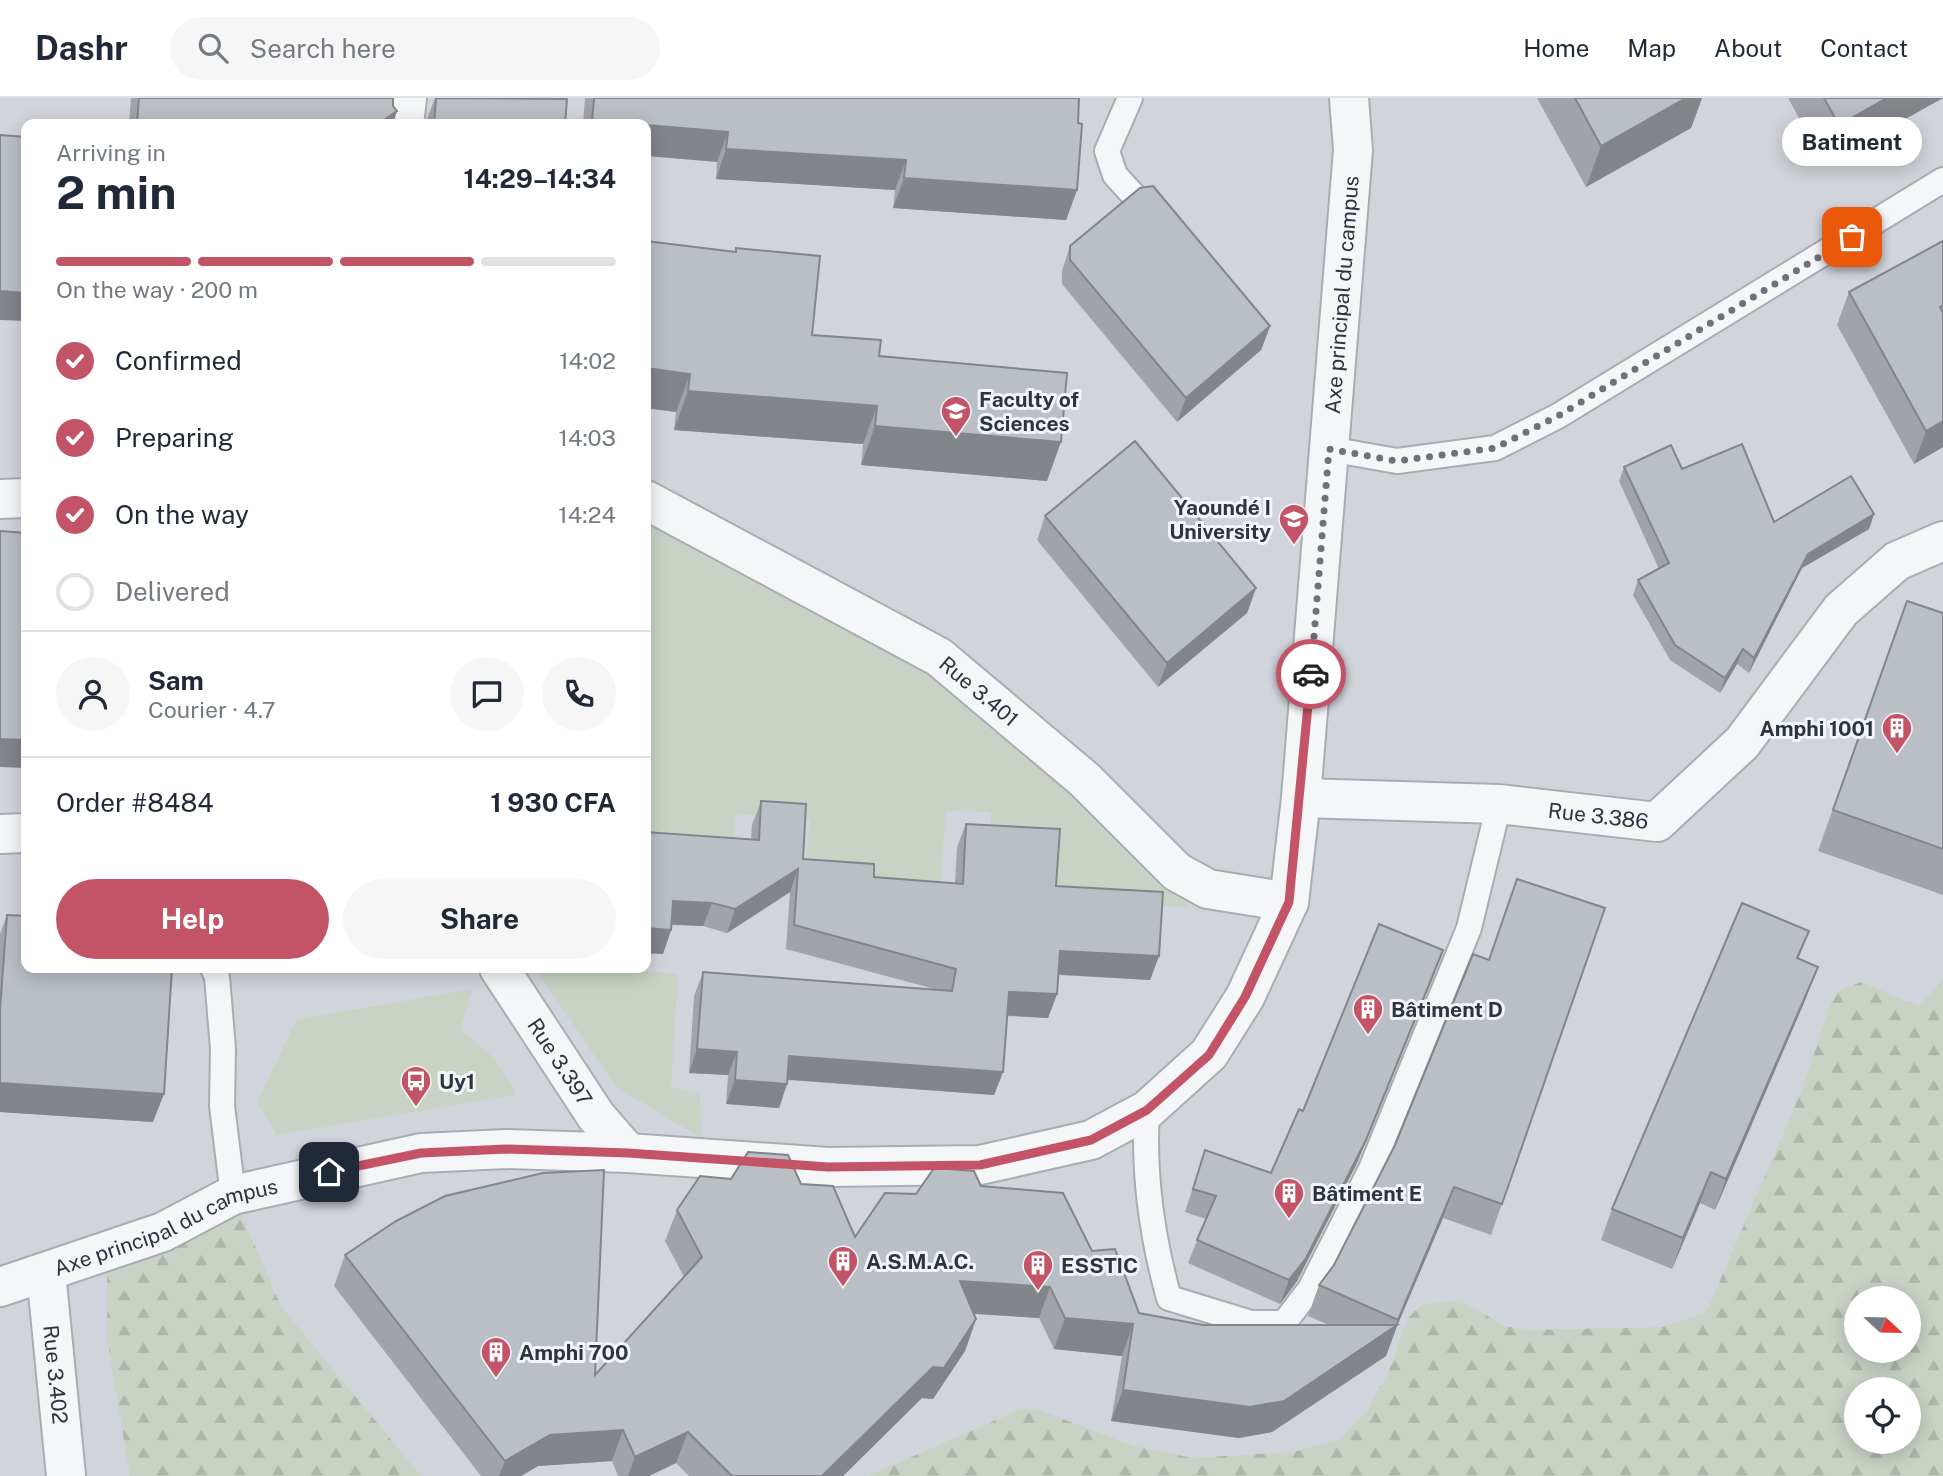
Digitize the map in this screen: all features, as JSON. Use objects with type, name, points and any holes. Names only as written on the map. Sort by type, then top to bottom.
[{"type":"street","points":[[405,119],[407,98]]},
{"type":"street","name":"Axe principal du campus","points":[[0,1287],[163,1232],[233,1195],[421,1153],[506,1149],[628,1153],[828,1167],[980,1165],[1091,1140],[1147,1110],[1209,1055],[1245,997],[1289,902],[1301,798],[1353,150],[1349,98]]},
{"type":"street","points":[[0,499],[21,498]]},
{"type":"street","name":"Rue 3.401","points":[[651,503],[939,657],[1085,780],[1177,872],[1208,889],[1289,902]]},
{"type":"street","name":"Rue 3.386","points":[[1301,798],[1499,804],[1657,822],[1742,743],[1841,610],[1897,561],[1943,541]]},
{"type":"street","points":[[0,834],[21,833]]},
{"type":"street","name":"Rue 3.397","points":[[502,973],[596,1115],[628,1153]]},
{"type":"street","name":"Rue 3.402","points":[[46,1272],[66,1476]]},
{"type":"lane","points":[[1130,98],[1107,150],[1115,175],[1136,198]]},
{"type":"lane","points":[[1329,449],[1397,461],[1495,448],[1558,416],[1943,180]]},
{"type":"lane","points":[[1147,1110],[1144,1157],[1158,1260],[1169,1298],[1251,1323],[1284,1323],[1310,1289],[1376,1157],[1469,928],[1499,804]]},
{"type":"lane","points":[[215,973],[223,1049],[222,1106],[233,1195]]},
{"type":"shaded area","name":"Yaoundé I University","points":[[0,98],[1943,98],[1943,1399],[1921,1393],[1921,1377],[1844,1377],[1844,1454],[1851,1454],[1841,1476],[0,1476]]},
{"type":"green space","points":[[651,503],[939,657],[1177,872],[1189,907],[1053,901],[991,837],[991,812],[946,811],[940,883],[805,873],[810,819],[735,814],[734,848],[651,844]]},
{"type":"green space","points":[[651,971],[678,974],[671,1087],[700,1095],[701,1138],[616,1087],[538,973]]},
{"type":"green space","points":[[1943,980],[1943,1476],[868,1476],[1021,1409],[1039,1410],[1134,1446],[1192,1458],[1293,1452],[1339,1439],[1368,1409],[1388,1373],[1408,1318],[1421,1305],[1460,1300],[1505,1326],[1530,1330],[1662,1327],[1706,1313],[1801,1092],[1831,1004],[1840,990],[1861,982],[1919,1006]]},
{"type":"green space","points":[[469,989],[472,992],[460,1029],[495,1059],[517,1095],[277,1135],[257,1102],[296,1020]]},
{"type":"green space","points":[[233,1195],[281,1306],[421,1476],[130,1476],[107,1338],[107,1252]]},
{"type":"building","points":[[139,98],[393,98],[393,106],[397,111],[385,119],[137,119]]},
{"type":"building","points":[[436,98],[567,99],[565,119],[434,119]]},
{"type":"building","points":[[594,98],[1079,98],[1078,123],[1082,124],[1077,190],[904,178],[906,160],[726,149],[728,132],[651,125],[651,119],[592,119]]},
{"type":"building","points":[[1575,98],[1686,98],[1601,146]]},
{"type":"building","points":[[1824,98],[1887,98],[1839,125]]},
{"type":"building","points":[[0,135],[21,137],[21,293],[0,291]]},
{"type":"building","points":[[1153,186],[1270,326],[1186,398],[1070,260],[1070,246],[1140,188]]},
{"type":"building","points":[[1943,241],[1943,305],[1940,307],[1943,313],[1943,421],[1926,431],[1849,292]]},
{"type":"building","points":[[651,242],[736,252],[736,248],[820,256],[812,335],[881,340],[879,356],[1067,373],[1061,442],[875,426],[877,406],[688,391],[690,374],[651,369]]},
{"type":"building","points":[[1135,441],[1256,588],[1167,663],[1045,516]]},
{"type":"building","points":[[1742,444],[1774,522],[1851,476],[1874,514],[1808,554],[1754,658],[1743,649],[1725,678],[1675,645],[1638,580],[1669,563],[1624,467],[1671,445],[1682,469]]},
{"type":"building","points":[[0,531],[21,533],[21,740],[0,739]]},
{"type":"building","name":"Amphi 1001","points":[[1907,601],[1943,613],[1943,849],[1833,810]]},
{"type":"building","points":[[761,801],[806,804],[803,859],[874,864],[874,877],[963,884],[966,824],[1060,829],[1056,886],[1163,892],[1159,956],[1060,951],[1057,994],[1009,992],[1003,1072],[789,1056],[787,1084],[735,1080],[737,1052],[697,1049],[703,972],[952,991],[956,969],[794,925],[798,869],[735,909],[712,903],[673,901],[671,930],[651,928],[651,832],[759,840]]},
{"type":"building","points":[[1517,879],[1605,908],[1502,1204],[1454,1187],[1398,1320],[1319,1285],[1334,1265],[1395,1145],[1473,954],[1489,960]]},
{"type":"building","points":[[1742,903],[1809,931],[1797,958],[1818,967],[1726,1179],[1711,1172],[1683,1238],[1612,1209]]},
{"type":"building","points":[[7,915],[21,916],[21,973],[172,973],[164,1094],[0,1083],[0,1010]]},
{"type":"building","points":[[1379,924],[1443,950],[1366,1140],[1306,1258],[1289,1280],[1197,1240],[1216,1196],[1193,1189],[1205,1150],[1271,1173],[1299,1109],[1303,1111]]},
{"type":"building","points":[[748,1152],[788,1155],[801,1184],[833,1186],[855,1237],[885,1193],[916,1194],[934,1168],[974,1171],[981,1186],[1063,1193],[1092,1251],[1115,1249],[1139,1313],[1203,1325],[1397,1325],[1284,1401],[1250,1407],[1123,1390],[1133,1324],[1065,1318],[1050,1287],[960,1281],[976,1319],[944,1368],[933,1367],[822,1476],[732,1476],[688,1432],[635,1457],[623,1430],[550,1435],[505,1461],[345,1255],[396,1221],[445,1196],[543,1173],[604,1170],[595,1375],[702,1257],[677,1210],[700,1176],[731,1179]]},
{"type":"way so far","points":[[1311,674],[1329,449],[1397,461],[1495,448],[1558,416],[1852,237]]},
{"type":"place","name":"Batiment","points":[[1852,237]]},
{"type":"place","name":"Faculty of Sciences","points":[[956,438]]},
{"type":"place","name":"Yaoundé I University","points":[[1294,546]]},
{"type":"place","name":"Amphi 1001","points":[[1897,755]]},
{"type":"place","name":"Bâtiment D","points":[[1368,1036]]},
{"type":"place","name":"Uy1","points":[[416,1108]]},
{"type":"place","name":"Bâtiment E","points":[[1289,1220]]},
{"type":"place","name":"A.S.M.A.C.","points":[[843,1288]]},
{"type":"place","name":"ESSTIC","points":[[1038,1292]]},
{"type":"place","name":"Amphi 700","points":[[496,1379]]},
{"type":"route","points":[[329,1172],[421,1153],[506,1149],[628,1153],[828,1167],[980,1165],[1091,1140],[1147,1110],[1209,1055],[1245,997],[1289,902],[1311,674]]}]
